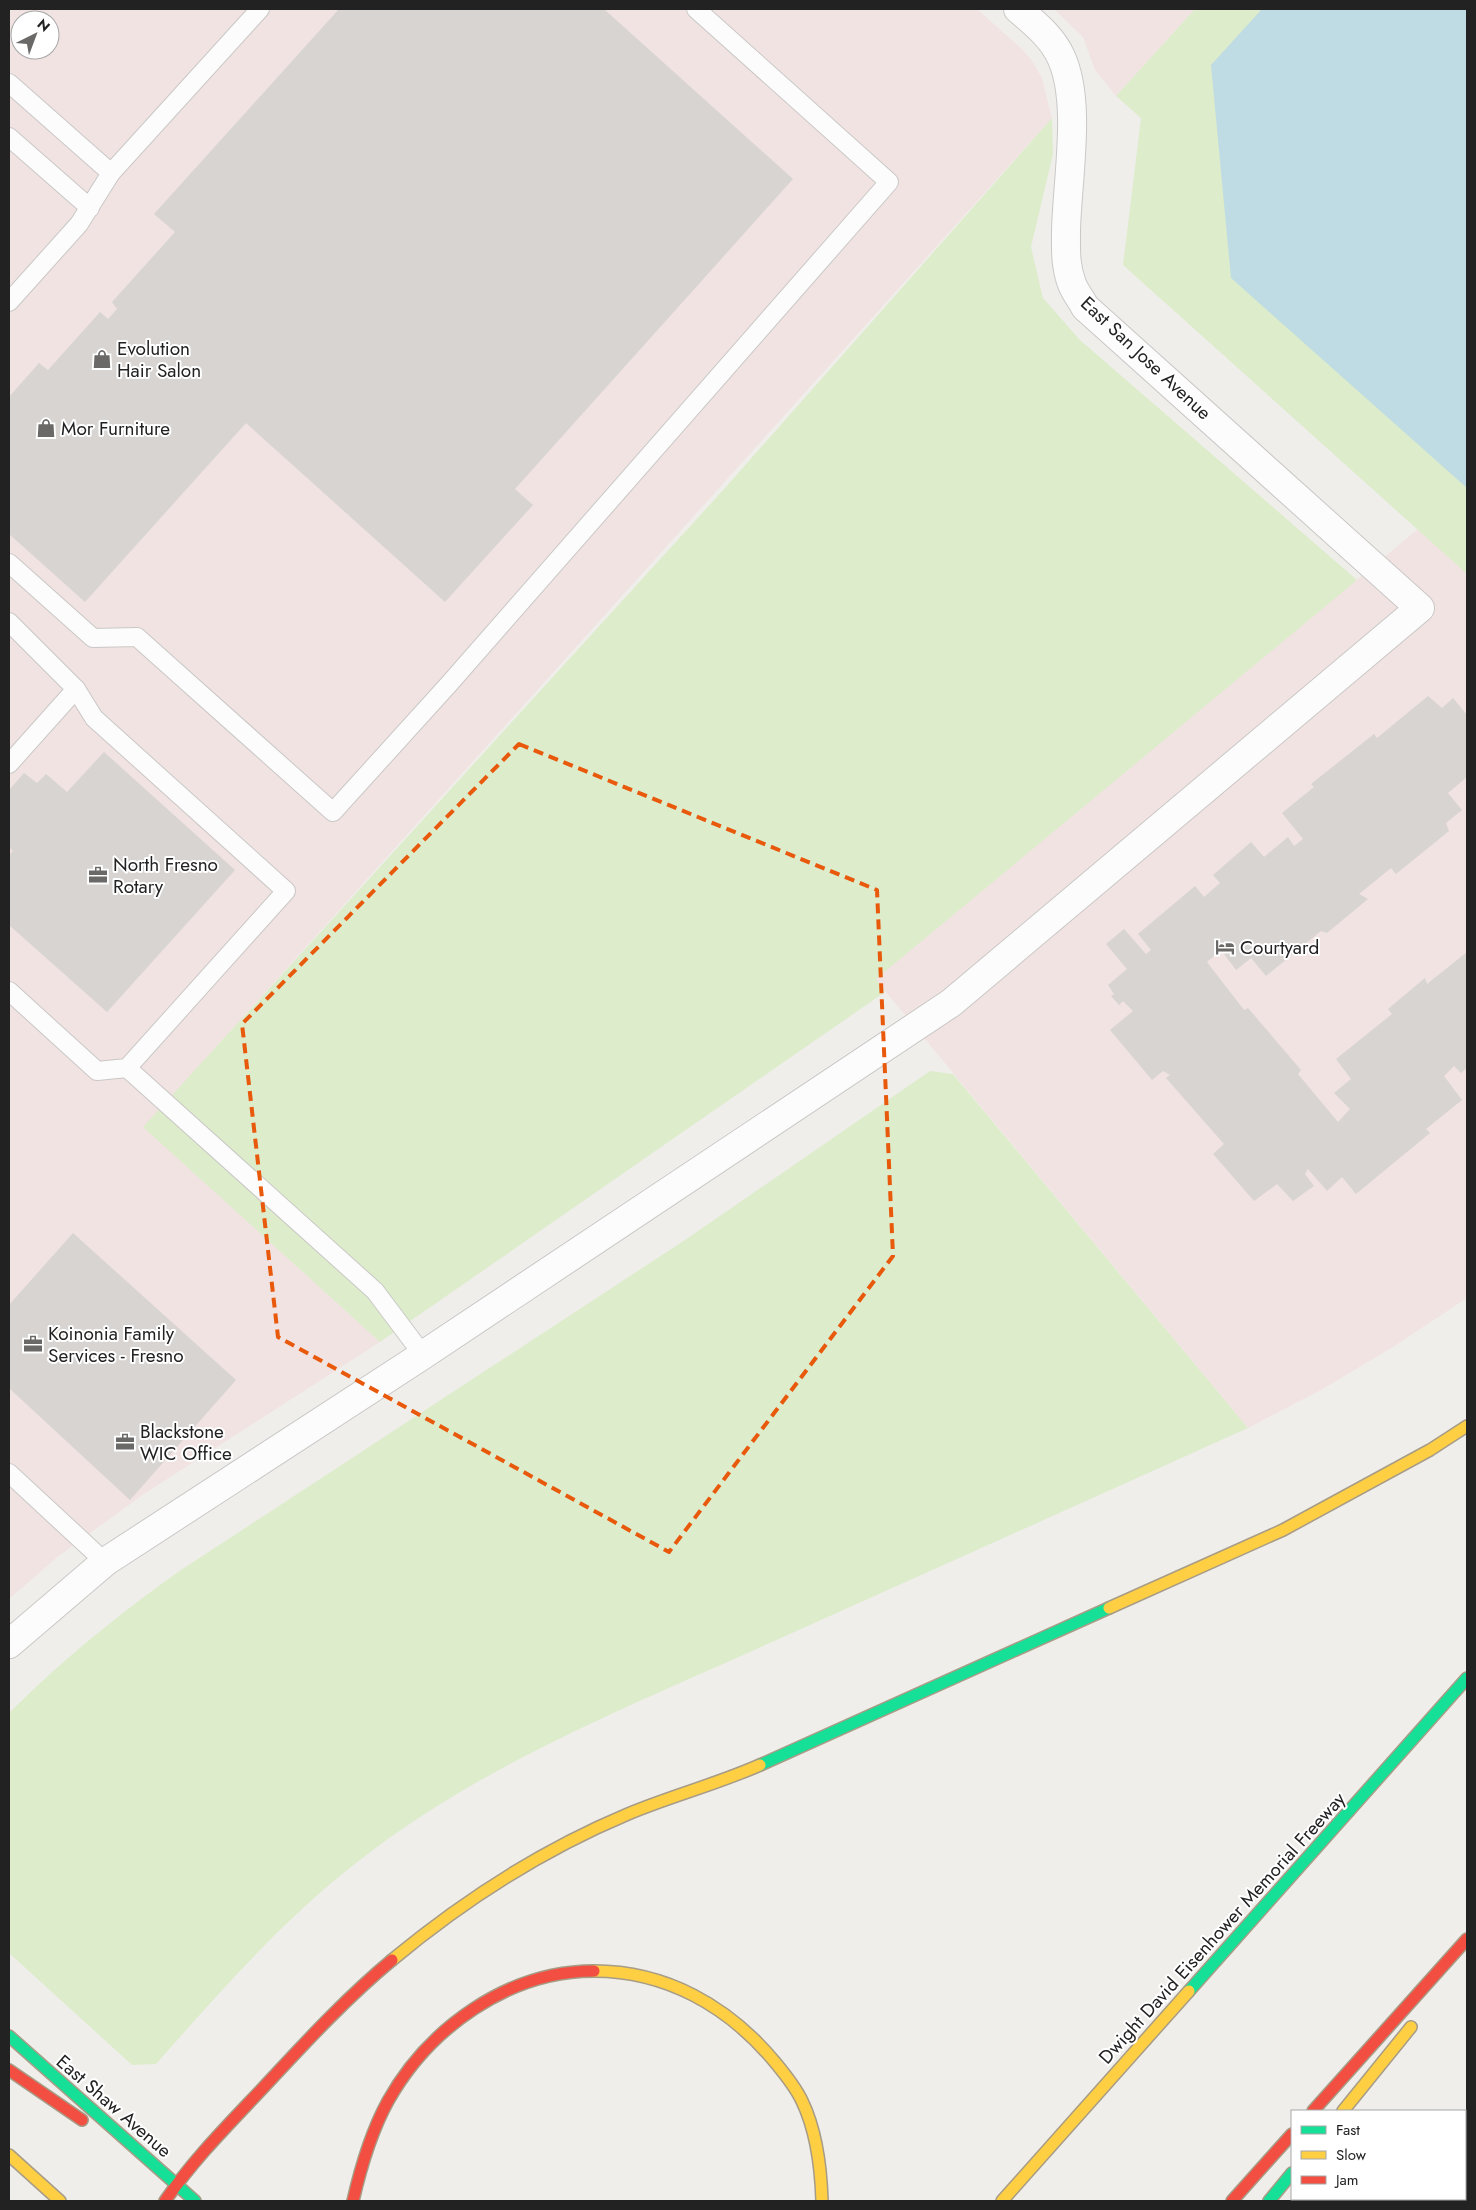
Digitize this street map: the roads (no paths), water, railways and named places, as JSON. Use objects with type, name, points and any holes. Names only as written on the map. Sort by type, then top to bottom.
[{"type":"main road","points":[[165,2201],[176,2184],[317,2029],[346,2000],[408,1946],[442,1920],[512,1874],[587,1832],[693,1788],[750,1770],[1283,1530],[1430,1450],[1467,1426]]},
{"type":"main road","name":"Dwight David Eisenhower Memorial Freeway","points":[[1002,2201],[1467,1678]]},
{"type":"main road","points":[[1313,2110],[1467,1939]]},
{"type":"main road","points":[[352,2201],[366,2150],[386,2103],[407,2070],[432,2041],[464,2013],[497,1994],[532,1980],[575,1971],[618,1972],[658,1980],[692,1993],[722,2010],[748,2030],[765,2048],[804,2104],[817,2146],[822,2201]]},
{"type":"main road","points":[[1344,2110],[1418,2020]]},
{"type":"main road","name":"East Shaw Avenue","points":[[9,2036],[195,2201]]},
{"type":"main road","points":[[9,2070],[176,2184]]},
{"type":"main road","points":[[1232,2201],[1291,2135]]},
{"type":"main road","points":[[9,2155],[60,2201]]},
{"type":"main road","points":[[1269,2201],[1291,2174]]},
{"type":"street","name":"East San Jose Avenue","points":[[423,1355],[951,1003],[1420,608],[1085,307],[1072,284],[1066,259],[1066,196],[1072,130],[1069,81],[1061,56],[1046,33],[1018,9]]},
{"type":"street","points":[[9,1644],[105,1562],[423,1355]]},
{"type":"lane","points":[[9,302],[78,224],[111,173],[260,9]]},
{"type":"lane","points":[[9,562],[93,638],[137,637],[333,812],[889,182],[696,9]]},
{"type":"lane","points":[[9,83],[111,173]]},
{"type":"lane","points":[[9,136],[90,208]]},
{"type":"lane","points":[[9,622],[76,689],[94,718],[286,891],[127,1068],[98,1070],[9,992]]},
{"type":"lane","points":[[9,764],[76,689]]},
{"type":"lane","points":[[127,1068],[375,1291],[423,1355]]},
{"type":"lane","points":[[9,1473],[105,1562]]},
{"type":"water","points":[[1262,9],[1467,9],[1467,488],[1231,278],[1211,65]]},
{"type":"place","name":"Evolution Hair Salon","points":[[102,359]]},
{"type":"place","name":"Mor Furniture","points":[[46,428]]},
{"type":"place","name":"North Fresno Rotary","points":[[98,875]]},
{"type":"place","name":"Courtyard","points":[[1225,947]]},
{"type":"place","name":"Koinonia Family Services - Fresno","points":[[33,1344]]},
{"type":"place","name":"Blackstone WIC Office","points":[[125,1442]]}]
